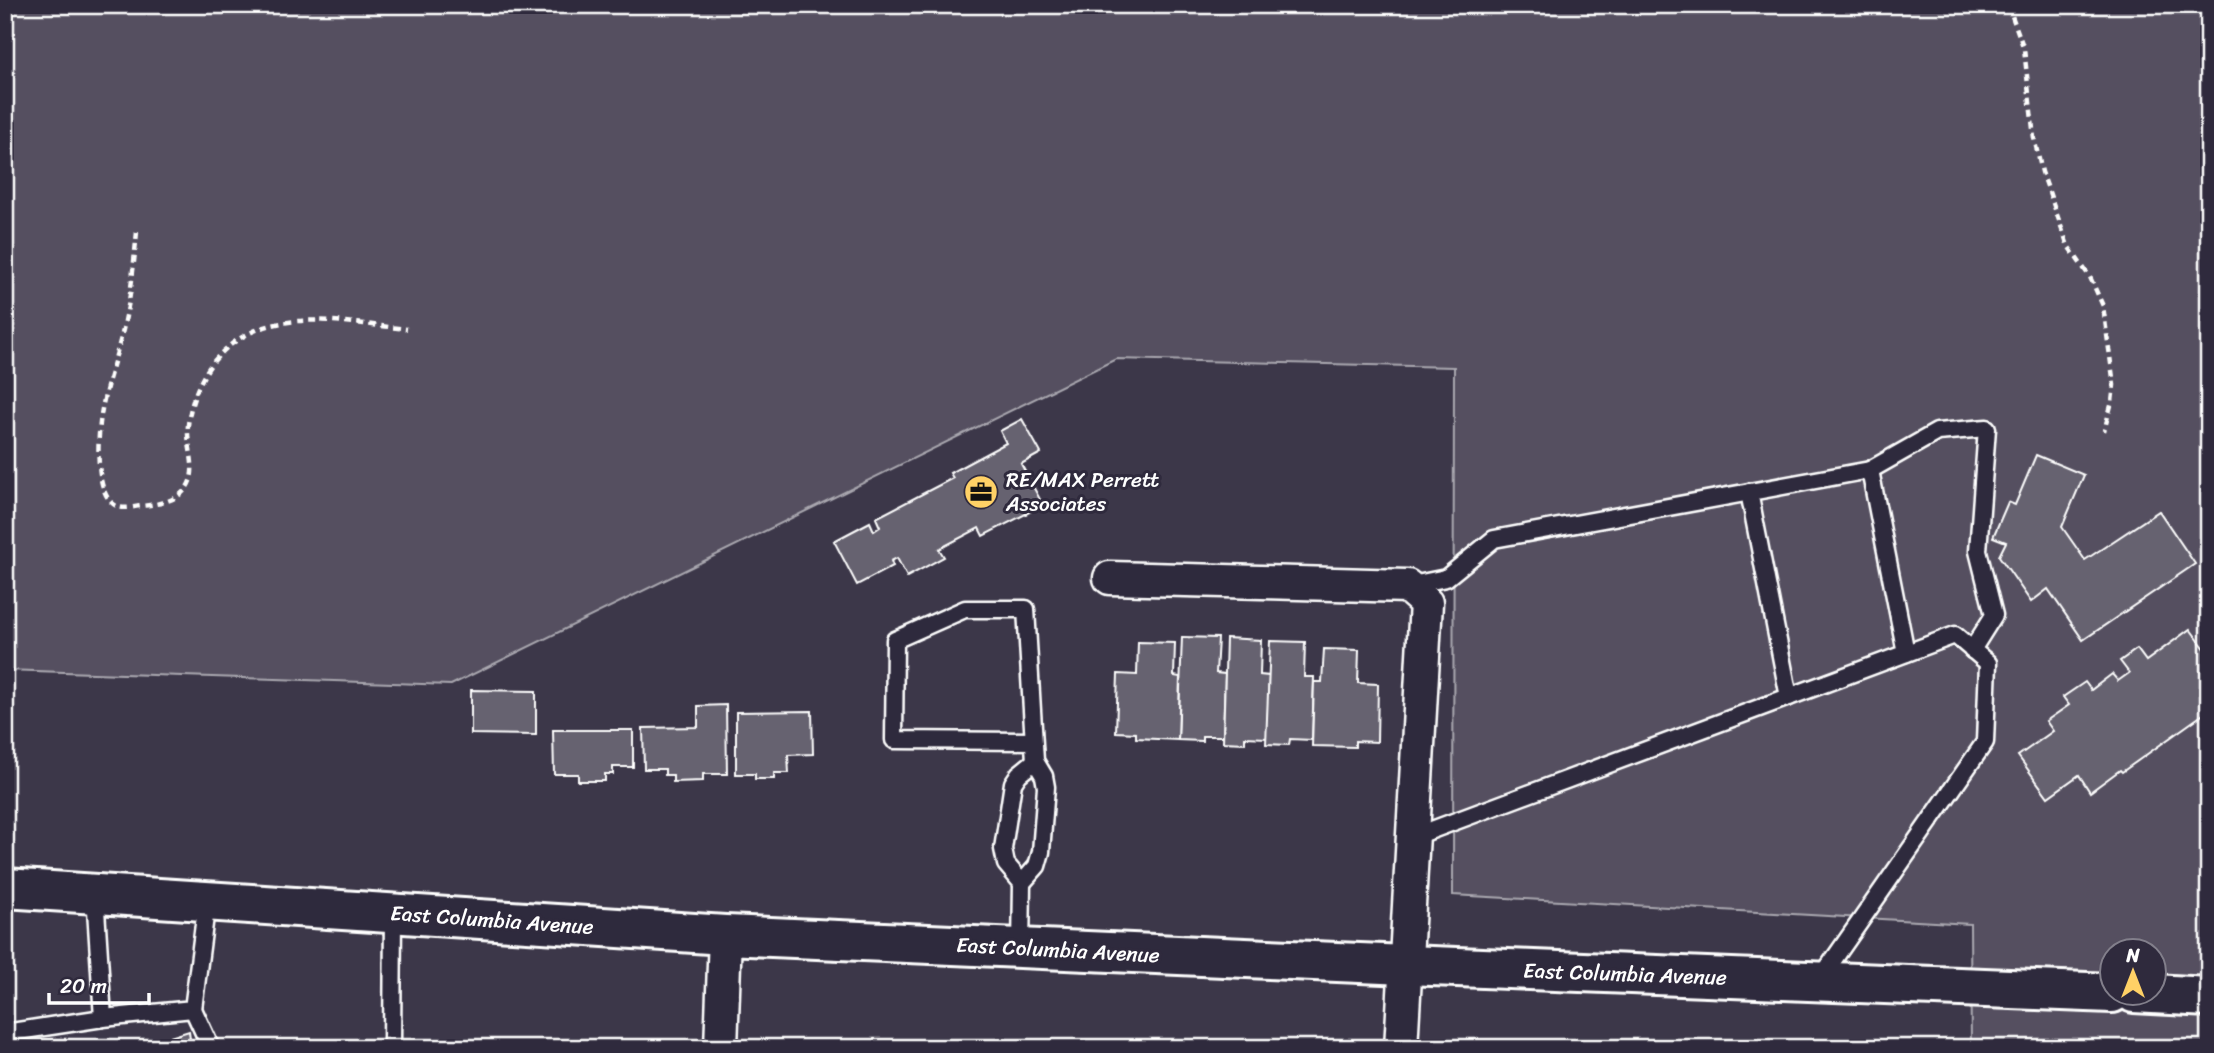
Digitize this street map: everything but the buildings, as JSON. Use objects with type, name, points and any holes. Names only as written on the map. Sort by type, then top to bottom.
[{"type":"main road","name":"East Columbia Avenue","points":[[5,888],[725,935],[2098,992]]},
{"type":"main road","points":[[2168,994],[2209,996]]},
{"type":"street","points":[[1110,578],[1407,586],[1426,603],[1401,1048]]},
{"type":"street","points":[[721,1048],[725,935]]},
{"type":"lane","points":[[1407,586],[1446,578],[1494,539],[1870,470],[1937,432],[1987,428],[1978,551],[1994,615],[1972,650]]},
{"type":"lane","points":[[1870,470],[1906,653]]},
{"type":"lane","points":[[1749,492],[1789,697]]},
{"type":"lane","points":[[1021,883],[1037,866],[1041,852],[1046,787],[1044,776],[1035,761],[1026,609],[965,609],[895,640],[894,740],[1033,741]]},
{"type":"lane","points":[[1413,837],[1955,635],[1988,663],[1985,742],[1819,981]]},
{"type":"lane","points":[[1021,948],[1021,883],[1006,864],[1003,849],[1013,783],[1019,774],[1035,761]]},
{"type":"lane","points":[[95,894],[103,1018]]},
{"type":"lane","points":[[207,901],[194,1009],[211,1048]]},
{"type":"lane","points":[[392,1048],[393,914]]},
{"type":"lane","points":[[5,1033],[103,1018],[194,1009]]},
{"type":"lane","points":[[22,1030],[23,1048]]},
{"type":"path","points":[[2008,5],[2024,49],[2034,138],[2042,172],[2068,246],[2090,277],[2103,306],[2114,385],[2104,431]]},
{"type":"path","points":[[137,232],[127,312],[102,412],[100,480],[109,501],[119,507],[150,505],[170,499],[181,494],[189,485],[193,475],[188,444],[190,413],[197,390],[219,355],[234,341],[252,331],[299,321],[407,330]]},
{"type":"shaded area","points":[[5,5],[2209,5],[2209,1048],[1971,1048],[1970,924],[1453,895],[1454,367],[1116,359],[451,685],[5,670]]},
{"type":"place","name":"RE/MAX Perrett Associates","points":[[981,492]]}]
